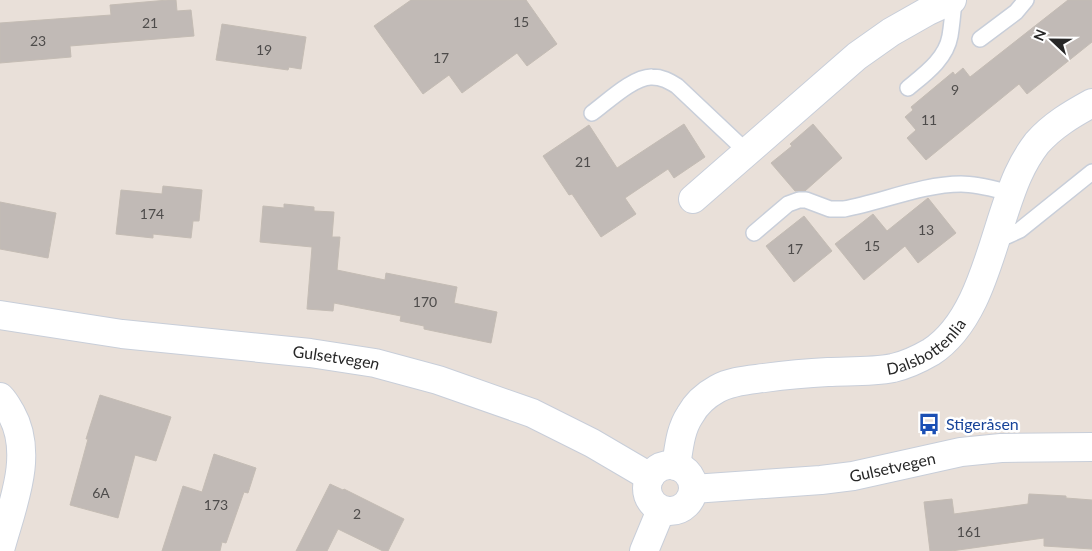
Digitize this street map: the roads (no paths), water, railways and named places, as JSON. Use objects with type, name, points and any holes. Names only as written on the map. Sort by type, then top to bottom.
[{"type":"street","points":[[693,199],[857,56],[891,32],[928,11],[953,0]]},
{"type":"street","name":"Dalsbottenlia","points":[[676,466],[685,424],[695,407],[717,389],[747,380],[794,374],[893,368],[915,361],[932,352],[947,339],[972,303],[1010,193],[1022,166],[1036,144],[1057,124],[1092,103]]},
{"type":"street","name":"Gulsetvegen","points":[[0,315],[122,334],[310,353],[375,363],[438,380],[532,413],[592,442],[650,477]]},
{"type":"street","points":[[0,397],[16,423],[21,453],[19,477],[0,550]]},
{"type":"street","name":"Gulsetvegen","points":[[694,489],[853,476],[961,452],[1001,448],[1092,447]]},
{"type":"street","points":[[661,466],[676,466],[684,469],[693,482],[694,489],[690,501],[685,506],[674,511],[661,510],[650,500],[647,484],[654,471],[661,466]]},
{"type":"street","points":[[644,551],[661,510]]},
{"type":"lane","points":[[908,88],[933,67],[945,50],[950,38],[953,0]]},
{"type":"lane","points":[[980,39],[1016,12],[1026,0]]},
{"type":"lane","points":[[592,113],[639,80],[650,76],[667,80],[678,86],[747,152]]},
{"type":"lane","points":[[996,236],[1007,236],[1020,230],[1092,172]]},
{"type":"lane","points":[[754,234],[788,204],[799,200],[806,200],[830,209],[844,209],[932,187],[960,184],[978,185],[1010,193]]},
{"type":"place","name":"Stigeråsen","points":[[929,424]]}]
